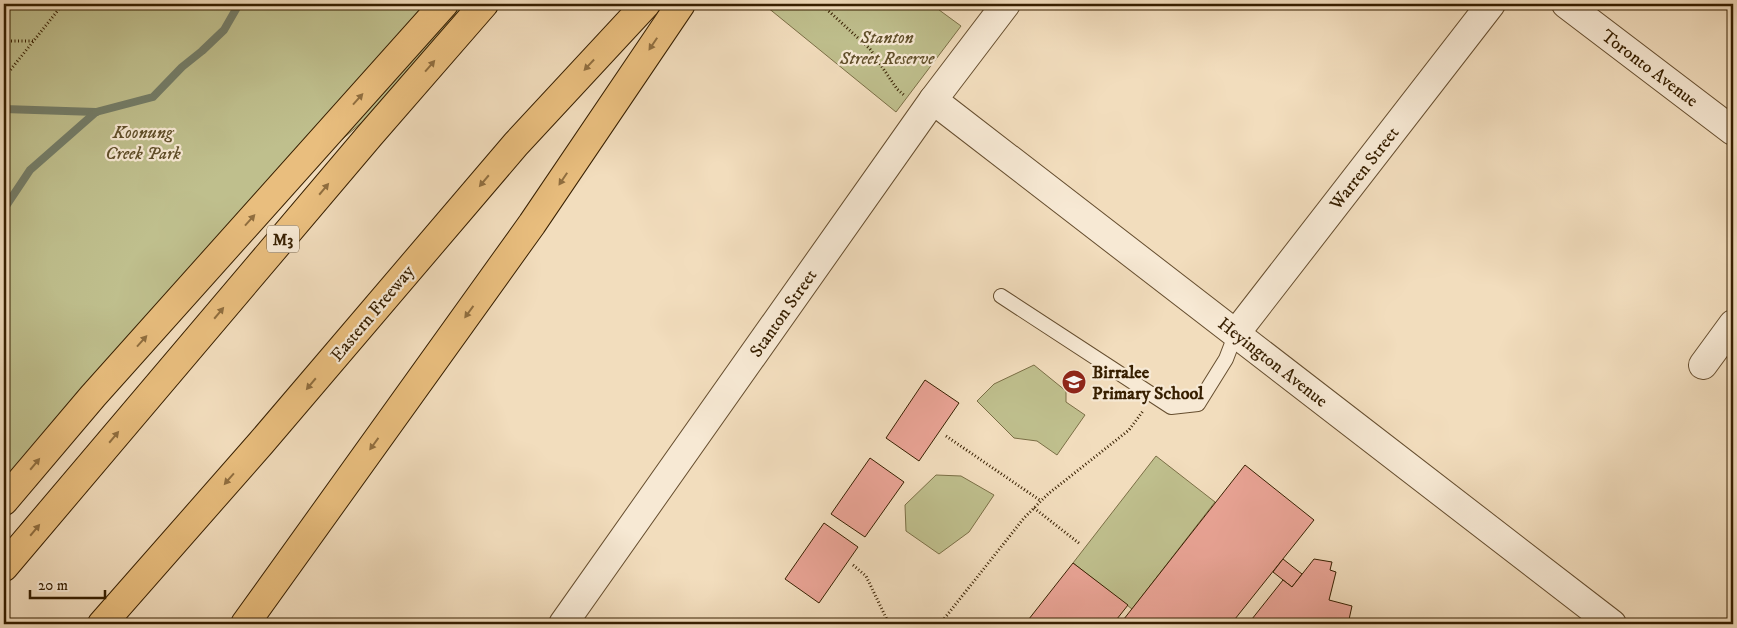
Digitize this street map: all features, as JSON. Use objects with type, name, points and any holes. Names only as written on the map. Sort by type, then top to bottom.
[{"type":"highway","points":[[4,501],[100,388],[444,4]]},
{"type":"highway","name":"M3","points":[[4,567],[370,135],[484,4]]},
{"type":"highway","name":"Eastern Freeway","points":[[102,624],[268,435],[516,144],[646,4]]},
{"type":"highway","points":[[245,624],[532,224],[681,4]]},
{"type":"street","name":"Stanton Street","points":[[563,624],[933,100],[1006,4]]},
{"type":"street","name":"Warren Street","points":[[1236,333],[1491,4]]},
{"type":"street","name":"Toronto Avenue","points":[[1566,4],[1733,131]]},
{"type":"street","name":"Heyington Avenue","points":[[933,100],[951,116],[1236,333],[1600,620]]},
{"type":"street","points":[[1703,366],[1733,324]]},
{"type":"lane","points":[[1001,296],[1171,407],[1198,404],[1226,359],[1236,333]]},
{"type":"path","points":[[4,78],[63,4]]},
{"type":"path","points":[[820,4],[870,49],[897,89],[905,97]]},
{"type":"path","points":[[4,41],[34,41]]},
{"type":"path","points":[[941,624],[1024,518],[1041,501],[1129,430],[1154,397]]},
{"type":"path","points":[[946,436],[1041,501]]},
{"type":"path","points":[[1034,508],[1080,544]]},
{"type":"path","points":[[853,565],[866,576],[889,624]]},
{"type":"green space","name":"Koonung Creek Park","points":[[4,4],[499,4],[317,161],[4,511]]},
{"type":"green space","name":"Stanton Street Reserve","points":[[770,4],[931,4],[961,26],[896,112],[767,7]]},
{"type":"green space","points":[[1034,365],[1066,391],[1066,402],[1085,415],[1057,455],[1037,441],[1014,438],[977,401],[994,384]]},
{"type":"green space","points":[[1156,456],[1215,502],[1132,609],[1073,563]]},
{"type":"green space","points":[[936,475],[961,476],[994,495],[969,532],[939,554],[906,531],[905,505]]},
{"type":"building","points":[[925,380],[959,403],[919,461],[886,438]]},
{"type":"building","points":[[870,458],[904,482],[865,537],[831,514]]},
{"type":"building","points":[[1245,465],[1314,520],[1231,624],[1120,624]]},
{"type":"building","points":[[824,523],[858,547],[819,603],[785,579]]},
{"type":"building","points":[[1283,559],[1302,574],[1292,587],[1273,572]]},
{"type":"building","points":[[1314,559],[1332,562],[1330,570],[1336,572],[1329,600],[1352,606],[1348,624],[1248,624],[1283,580],[1292,587]]},
{"type":"building","points":[[1073,563],[1128,605],[1113,624],[1025,624]]},
{"type":"waterway","points":[[4,209],[30,170],[96,112],[153,97],[182,67],[224,30],[239,4]]},
{"type":"waterway","points":[[4,109],[96,112]]},
{"type":"place","name":"Birralee Primary School","points":[[1074,382]]}]
